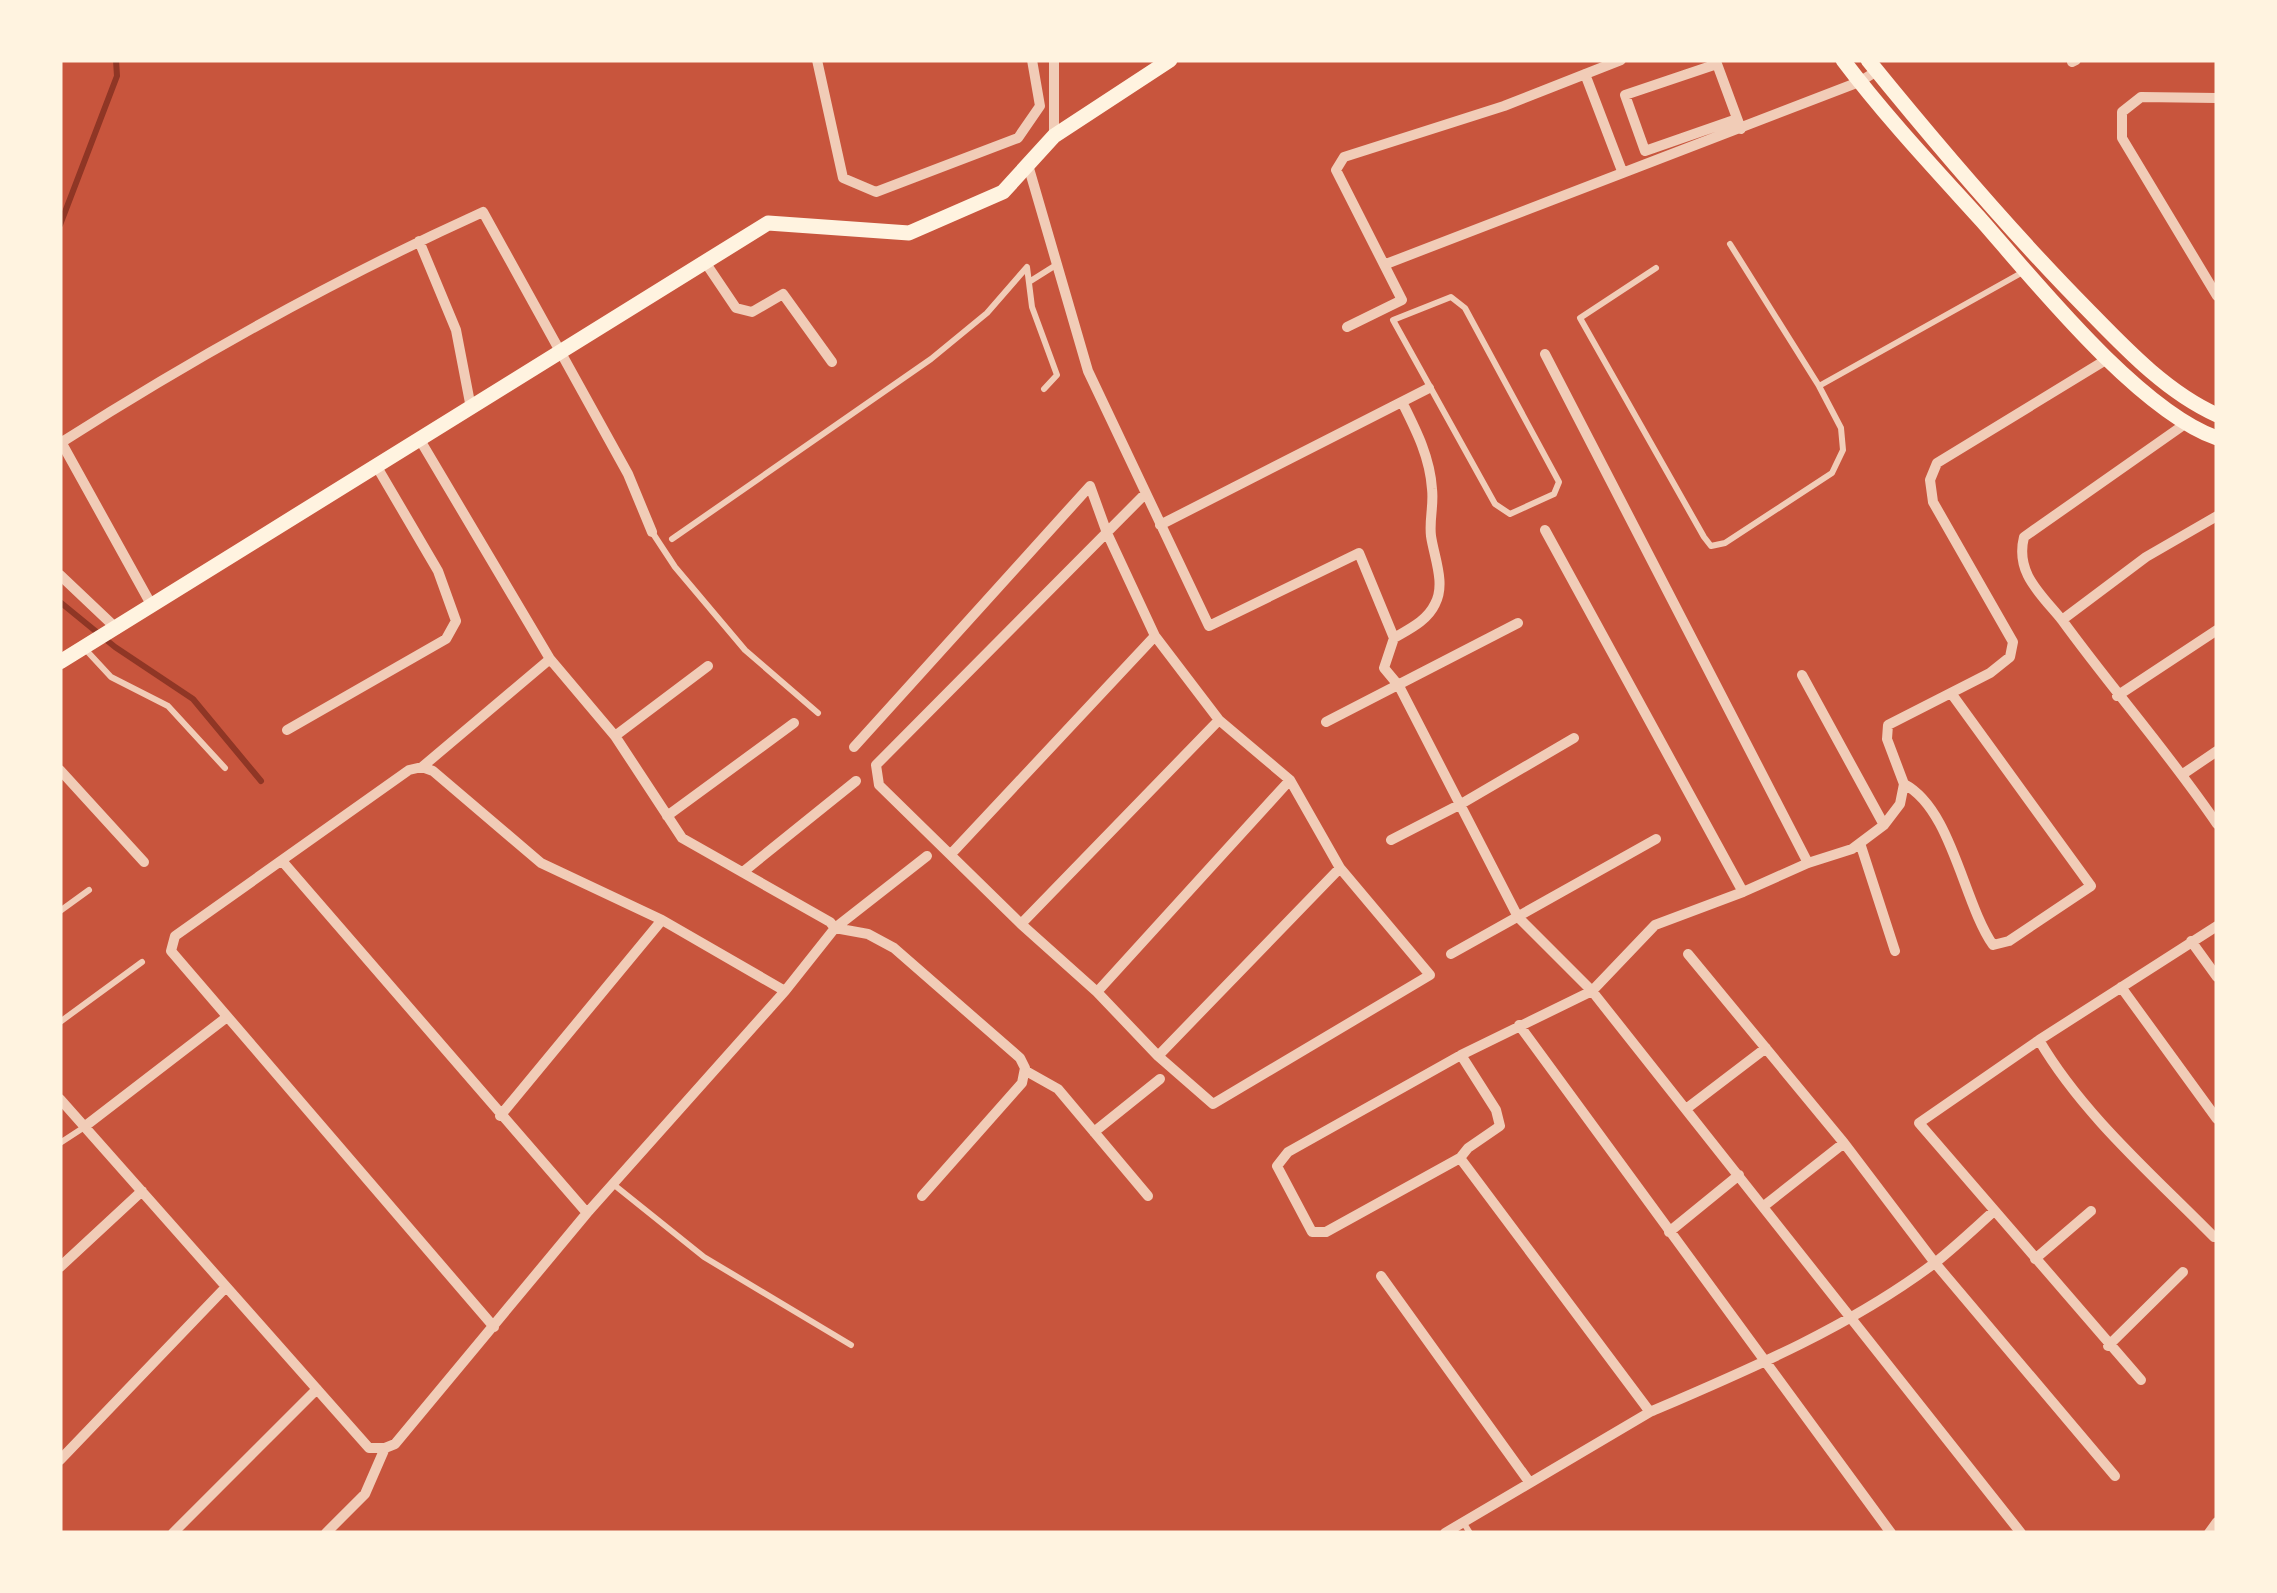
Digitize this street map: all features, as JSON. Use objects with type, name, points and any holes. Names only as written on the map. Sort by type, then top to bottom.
[{"type":"main road","points":[[60,662],[768,223],[909,233],[1002,192],[1054,136],[1170,60]]},
{"type":"main road","points":[[1843,60],[2024,272],[2109,358],[2185,424],[2217,438]]},
{"type":"main road","points":[[1872,66],[2041,262],[2121,344],[2172,388],[2217,414]]},
{"type":"street","points":[[817,60],[843,178],[876,192],[1018,138],[1040,106],[1032,60]]},
{"type":"street","points":[[1054,60],[1054,136]]},
{"type":"street","points":[[1347,327],[1402,300],[1336,170],[1344,157],[1504,106],[1620,60]]},
{"type":"street","points":[[1716,64],[1739,124],[1645,151],[1625,96],[1716,64]]},
{"type":"street","points":[[1386,264],[1739,124],[1859,82],[1872,66]]},
{"type":"street","points":[[1585,74],[1622,171]]},
{"type":"street","points":[[2217,98],[2141,97],[2122,112],[2122,138],[2217,296]]},
{"type":"street","points":[[1028,165],[1088,371],[1209,626],[1359,553],[1394,638],[1384,668],[1399,686],[1518,916],[1592,991],[2021,1533]]},
{"type":"street","points":[[152,606],[61,441],[190,362],[419,241],[483,212],[628,474],[652,532]]},
{"type":"street","points":[[419,241],[456,330],[470,408]]},
{"type":"street","points":[[705,262],[736,308],[752,312],[783,294],[832,362]]},
{"type":"street","points":[[1545,354],[1808,862]]},
{"type":"street","points":[[1461,1054],[1496,1110],[1500,1126],[1460,1158],[1326,1232],[1312,1232],[1278,1166],[1288,1152],[1461,1054],[1592,991],[1655,925],[1808,862],[1852,849],[1884,825],[1900,804],[1904,784],[1887,739],[1888,725],[1990,673],[2010,657],[2013,642],[1933,502],[1930,480],[1937,463],[2109,358]]},
{"type":"street","points":[[1160,525],[1429,388]]},
{"type":"street","points":[[1394,638],[1428,614],[1437,602],[1440,584],[1430,531],[1432,489],[1424,446],[1402,402]]},
{"type":"street","points":[[2185,424],[2024,537],[2020,556],[2031,581],[2117,696],[2183,774],[2217,824]]},
{"type":"street","points":[[420,440],[550,660],[615,736],[682,838],[835,928],[868,934],[894,948],[1020,1058],[1026,1071],[1058,1089],[1148,1196]]},
{"type":"street","points":[[286,730],[446,639],[456,621],[438,571],[377,467]]},
{"type":"street","points":[[854,748],[1090,486],[1106,533],[1155,636],[1218,720],[1290,780],[1340,868],[1430,974],[1213,1104],[1158,1056],[1097,992],[1021,924],[879,785],[876,766],[1106,533],[1145,494]]},
{"type":"street","points":[[2062,620],[2146,557],[2217,516]]},
{"type":"street","points":[[1544,530],[1743,892]]},
{"type":"street","points":[[60,575],[115,630]]},
{"type":"street","points":[[1326,722],[1518,623]]},
{"type":"street","points":[[2117,696],[2217,630]]},
{"type":"street","points":[[951,854],[1155,636]]},
{"type":"street","points":[[494,1327],[171,951],[172,940],[410,770],[422,767],[550,660]]},
{"type":"street","points":[[615,736],[708,666]]},
{"type":"street","points":[[1802,675],[1884,825]]},
{"type":"street","points":[[1904,784],[1917,791],[1936,820],[1961,867],[1977,916],[1993,945],[2008,941],[2091,886],[1951,693]]},
{"type":"street","points":[[1021,924],[1218,720]]},
{"type":"street","points":[[667,816],[794,723]]},
{"type":"street","points":[[1391,840],[1574,738]]},
{"type":"street","points":[[2183,774],[2217,751]]},
{"type":"street","points":[[422,767],[433,771],[540,863],[662,920],[786,991]]},
{"type":"street","points":[[60,770],[144,862]]},
{"type":"street","points":[[1097,992],[1290,780]]},
{"type":"street","points":[[743,872],[856,781]]},
{"type":"street","points":[[1451,954],[1656,839]]},
{"type":"street","points":[[1860,843],[1895,951]]},
{"type":"street","points":[[60,1099],[369,1448],[385,1448],[396,1444],[587,1213],[786,991],[835,928],[927,856]]},
{"type":"street","points":[[283,862],[587,1213]]},
{"type":"street","points":[[1158,1056],[1340,868]]},
{"type":"street","points":[[500,1116],[662,920]]},
{"type":"street","points":[[2140,1380],[1919,1122],[2217,926]]},
{"type":"street","points":[[2191,941],[2217,976]]},
{"type":"street","points":[[1688,954],[1844,1143],[1935,1262],[2115,1476]]},
{"type":"street","points":[[2121,987],[2217,1119]]},
{"type":"street","points":[[84,1127],[228,1017]]},
{"type":"street","points":[[1519,1025],[1891,1533]]},
{"type":"street","points":[[2039,1040],[2061,1078],[2172,1195],[2217,1236]]},
{"type":"street","points":[[1686,1108],[1766,1048]]},
{"type":"street","points":[[922,1196],[1019,1087],[1026,1071]]},
{"type":"street","points":[[1094,1132],[1160,1079]]},
{"type":"street","points":[[1764,1206],[1844,1143]]},
{"type":"street","points":[[1460,1158],[1650,1412]]},
{"type":"street","points":[[1670,1232],[1739,1175]]},
{"type":"street","points":[[60,1267],[142,1191]]},
{"type":"street","points":[[2035,1259],[2091,1210]]},
{"type":"street","points":[[1445,1533],[1466,1528],[1530,1482],[1650,1412],[1765,1363],[1850,1316],[1935,1262],[1994,1211]]},
{"type":"street","points":[[2108,1346],[2183,1272]]},
{"type":"street","points":[[1381,1276],[1530,1482]]},
{"type":"street","points":[[60,1460],[226,1287]]},
{"type":"street","points":[[173,1533],[316,1389]]},
{"type":"street","points":[[326,1533],[365,1494],[385,1448]]},
{"type":"street","points":[[2209,1533],[2217,1522]]},
{"type":"lane","points":[[1656,268],[1580,318],[1712,546],[1725,543],[1832,473],[1843,450],[1841,428],[1819,386],[1730,244]]},
{"type":"lane","points":[[1029,282],[1057,264]]},
{"type":"lane","points":[[672,540],[931,359],[987,313],[1027,267],[1032,306],[1057,376],[1044,389]]},
{"type":"lane","points":[[1819,386],[2024,272]]},
{"type":"lane","points":[[1451,297],[1465,308],[1559,482],[1554,494],[1510,514],[1496,504],[1429,388],[1393,320],[1451,297]]},
{"type":"lane","points":[[652,532],[675,567],[745,650],[818,713]]},
{"type":"lane","points":[[88,646],[111,678],[168,706],[225,768]]},
{"type":"lane","points":[[60,911],[89,890]]},
{"type":"lane","points":[[60,1022],[142,962]]},
{"type":"lane","points":[[60,1143],[84,1127]]},
{"type":"lane","points":[[613,1184],[704,1256],[852,1345]]},
{"type":"waterway","points":[[60,225],[117,76],[116,60]]},
{"type":"waterway","points":[[60,602],[115,647],[193,699],[261,781]]}]
